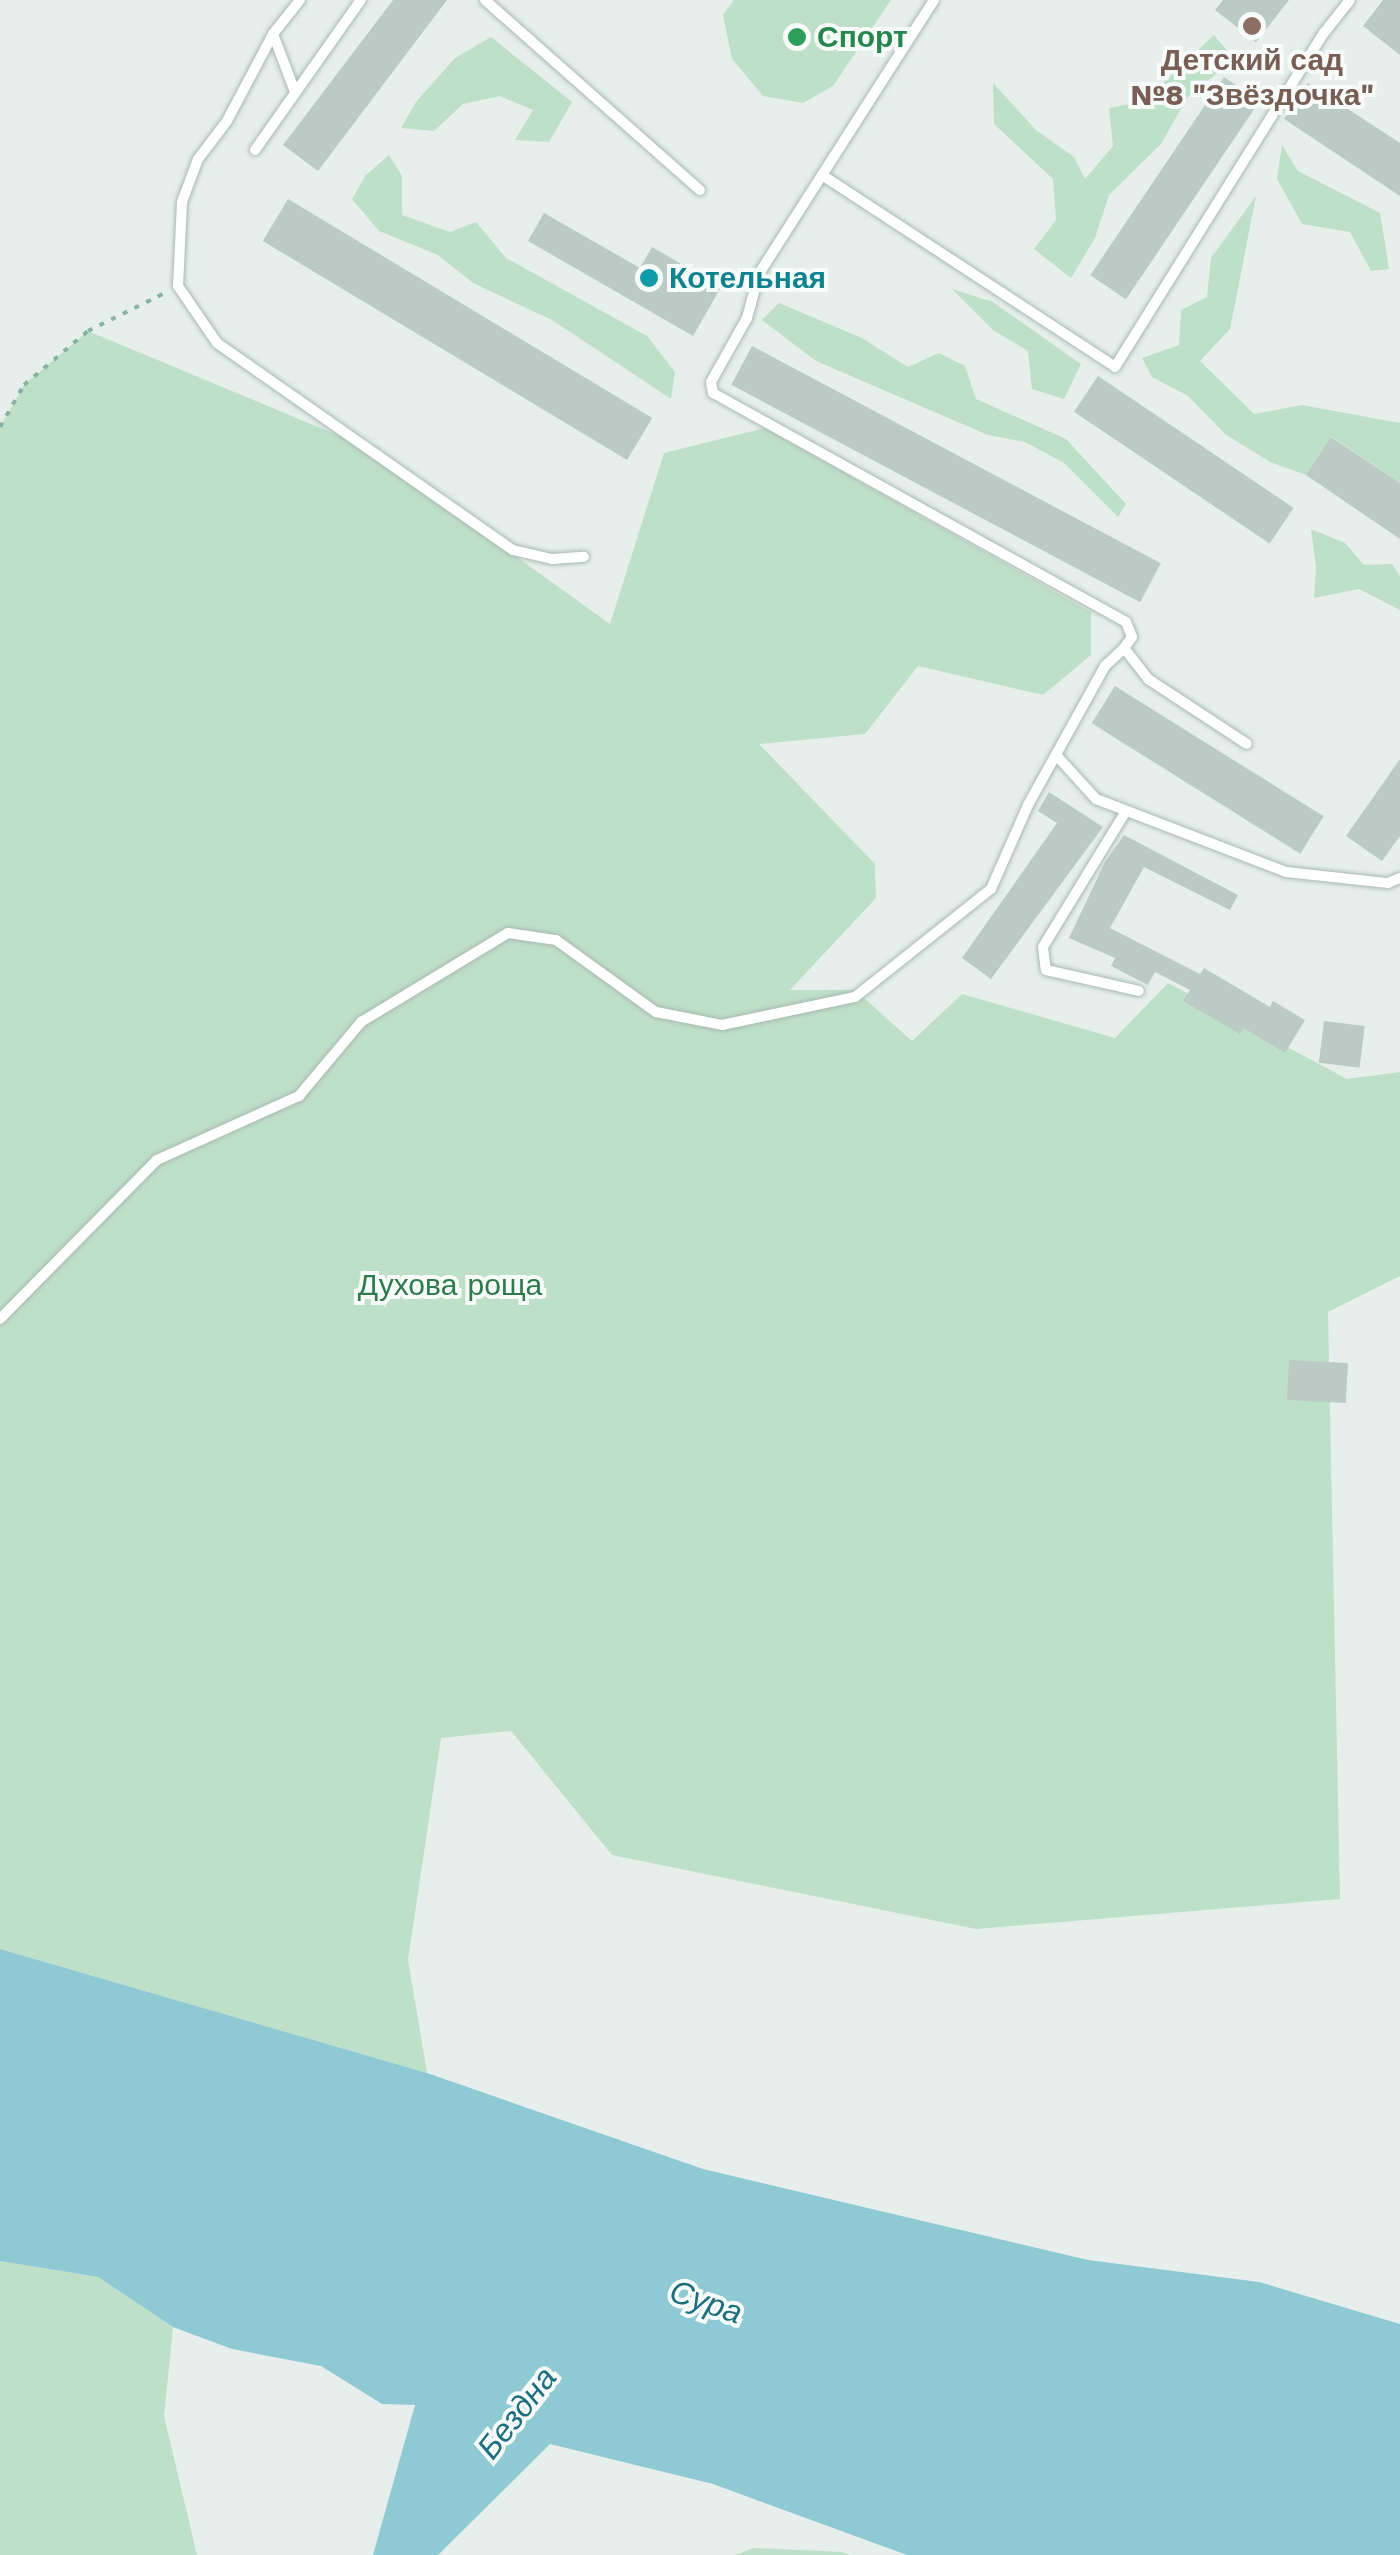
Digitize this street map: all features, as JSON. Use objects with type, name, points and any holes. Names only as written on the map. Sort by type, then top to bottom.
[{"type":"lane","points":[[300,0],[273,34],[227,121],[198,159],[182,202],[178,286],[217,344],[514,550],[552,559],[584,556]]},
{"type":"lane","points":[[255,150],[362,0]]},
{"type":"lane","points":[[486,0],[700,190]]},
{"type":"lane","points":[[0,1319],[156,1160],[299,1096],[360,1022],[508,933],[556,940],[656,1012],[722,1025],[856,997],[991,888],[1028,805],[1105,666],[1132,637],[1126,622],[713,393],[710,382],[747,318],[758,274],[934,0]]},
{"type":"lane","points":[[822,174],[1115,368],[1324,33],[1350,0]]},
{"type":"lane","points":[[273,34],[295,92]]},
{"type":"lane","points":[[1124,648],[1148,678],[1247,744]]},
{"type":"lane","points":[[1057,756],[1096,799],[1286,872],[1388,883],[1400,878]]},
{"type":"lane","points":[[1126,811],[1043,947],[1046,970],[1139,991]]},
{"type":"path","points":[[0,426],[24,385],[88,330],[178,286]]},
{"type":"green space","name":"Спорт","points":[[734,0],[891,0],[833,86],[803,103],[763,96],[732,59],[723,15]]},
{"type":"green space","points":[[1214,35],[1234,59],[1187,98],[1161,144],[1109,195],[1095,238],[1071,278],[1034,249],[1056,220],[1053,179],[994,124],[993,83],[1036,130],[1074,157],[1085,179],[1113,146],[1109,108],[1144,101]]},
{"type":"green space","points":[[491,37],[572,102],[549,142],[515,140],[533,110],[500,96],[463,104],[434,131],[401,128],[416,102],[455,58]]},
{"type":"green space","points":[[1282,145],[1298,171],[1380,213],[1389,269],[1371,271],[1350,232],[1302,224],[1277,179]]},
{"type":"green space","points":[[389,155],[402,176],[402,215],[450,232],[476,222],[506,258],[647,336],[675,372],[671,399],[552,320],[473,283],[438,255],[379,231],[352,199],[366,175]]},
{"type":"green space","points":[[1256,196],[1230,329],[1200,361],[1254,414],[1302,405],[1400,423],[1400,483],[1332,437],[1306,475],[1270,462],[1225,434],[1188,396],[1152,377],[1142,358],[1179,345],[1181,310],[1207,297],[1211,258]]},
{"type":"green space","points":[[952,289],[993,302],[1081,364],[1064,399],[1032,389],[1028,351],[993,330]]},
{"type":"green space","points":[[779,303],[862,338],[908,367],[939,353],[965,366],[976,399],[1066,439],[1126,504],[1118,517],[1064,463],[1025,442],[988,435],[816,361],[762,320]]},
{"type":"green space","name":"Духова роща","points":[[88,331],[359,444],[610,624],[664,453],[765,428],[1091,612],[1091,655],[1043,695],[918,666],[865,734],[759,744],[875,864],[876,898],[790,990],[855,990],[912,1041],[962,994],[1115,1038],[1168,983],[1347,1079],[1400,1072],[1400,1276],[1328,1312],[1340,1899],[976,1929],[612,1855],[511,1731],[441,1738],[408,1960],[427,2073],[0,1949],[0,427],[24,385]]},
{"type":"green space","points":[[1311,529],[1345,543],[1364,565],[1392,564],[1400,576],[1400,610],[1359,589],[1314,598],[1316,567]]},
{"type":"green space","points":[[0,2261],[98,2277],[173,2327],[164,2416],[197,2555],[0,2555]]},
{"type":"green space","points":[[754,2548],[842,2552],[850,2555],[735,2555]]},
{"type":"water","points":[[0,1949],[427,2073],[703,2169],[1088,2260],[1259,2282],[1400,2324],[1400,2555],[907,2555],[713,2484],[550,2444],[438,2555],[373,2555],[415,2405],[382,2404],[321,2366],[232,2349],[173,2327],[98,2277],[0,2261]]},
{"type":"building","points":[[393,0],[447,0],[318,171],[283,145]]},
{"type":"building","name":"Детский сад №8 \"Звёздочка\"","points":[[1223,0],[1289,0],[1256,42],[1215,10]]},
{"type":"building","points":[[1383,0],[1400,0],[1400,55],[1363,26]]},
{"type":"building","points":[[1224,77],[1260,101],[1126,299],[1090,275]]},
{"type":"building","points":[[1308,83],[1400,143],[1400,196],[1284,119]]},
{"type":"building","points":[[288,199],[652,418],[627,460],[263,241]]},
{"type":"building","name":"Котельная","points":[[544,213],[640,268],[652,247],[721,287],[693,336],[528,241]]},
{"type":"building","points":[[752,346],[1161,563],[1140,602],[731,385]]},
{"type":"building","points":[[1098,376],[1294,508],[1270,544],[1074,412]]},
{"type":"building","points":[[1331,437],[1400,483],[1400,539],[1306,475]]},
{"type":"building","points":[[1115,686],[1324,816],[1300,854],[1092,723]]},
{"type":"building","points":[[1400,759],[1400,836],[1382,861],[1346,836]]},
{"type":"building","points":[[1049,792],[1103,827],[991,979],[962,958],[1057,823],[1038,811]]},
{"type":"building","points":[[1124,835],[1238,895],[1230,910],[1144,867],[1110,928],[1200,974],[1204,968],[1270,1007],[1273,1001],[1305,1020],[1285,1053],[1244,1028],[1240,1034],[1183,1001],[1190,990],[1155,972],[1148,985],[1111,966],[1115,958],[1069,938],[1105,862]]},
{"type":"building","points":[[1324,1021],[1365,1026],[1360,1068],[1319,1063]]},
{"type":"building","points":[[1289,1360],[1348,1363],[1346,1403],[1287,1400]]},
{"type":"place","name":"Детский сад №8 \"Звёздочка\"","points":[[1252,26]]},
{"type":"place","name":"Спорт","points":[[797,37]]},
{"type":"place","name":"Котельная","points":[[649,278]]},
{"type":"water label","name":"Сура","points":[[706,2302]]},
{"type":"water label","name":"Бездна","points":[[517,2413]]}]
